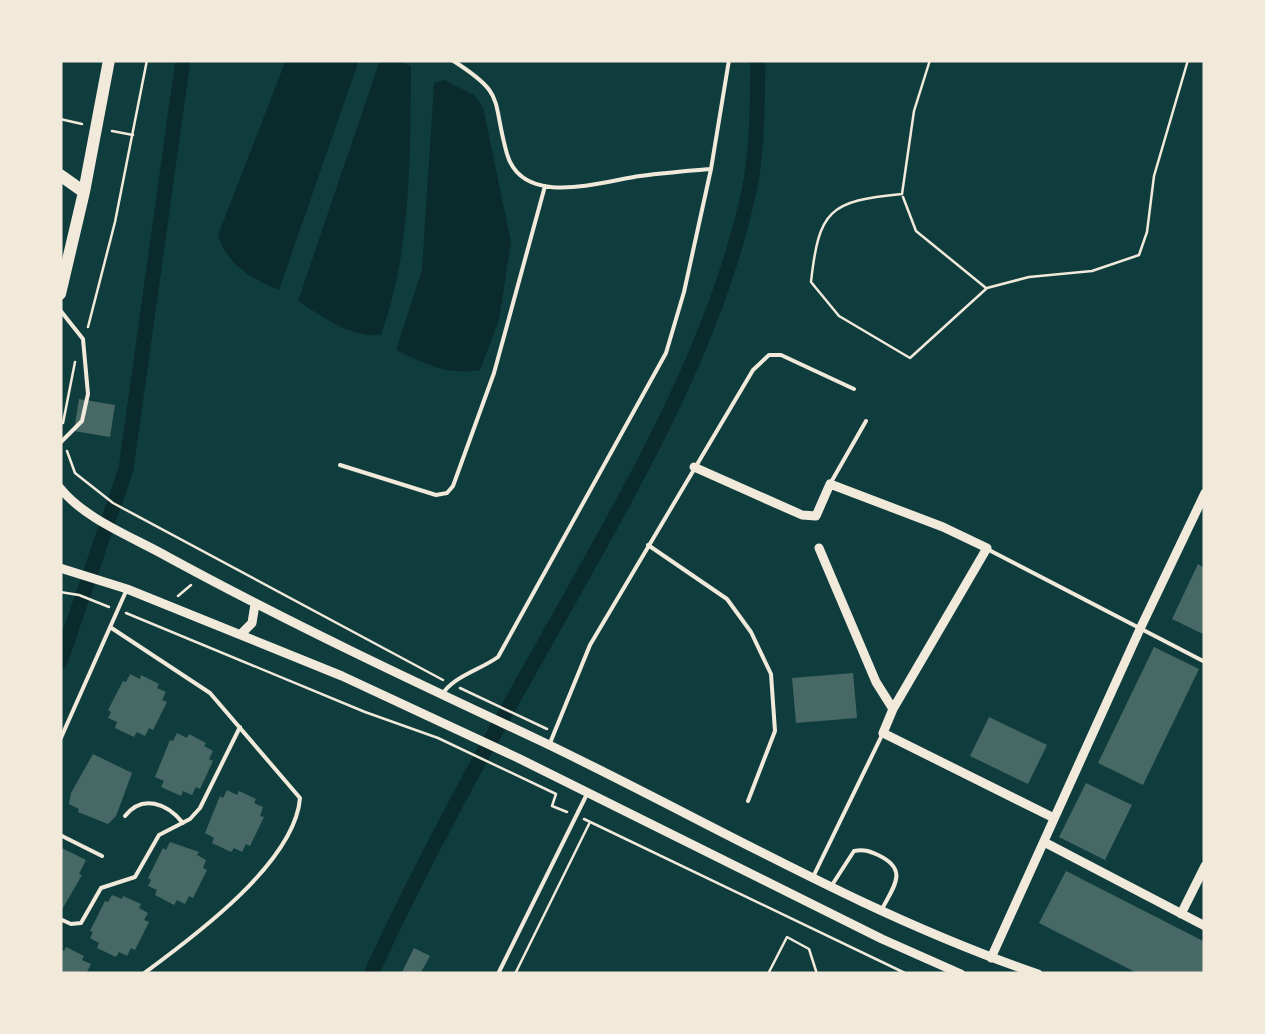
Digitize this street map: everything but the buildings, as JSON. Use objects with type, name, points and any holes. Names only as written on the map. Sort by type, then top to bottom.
[{"type":"main road","points":[[60,294],[109,60]]},
{"type":"main road","points":[[60,175],[84,192]]},
{"type":"street","points":[[694,467],[802,515],[816,516],[830,484],[987,548],[883,733],[1054,818]]},
{"type":"street","points":[[60,488],[90,514],[255,604],[881,911],[1038,974]]},
{"type":"street","points":[[992,958],[1205,494]]},
{"type":"street","points":[[819,548],[876,682],[893,710]]},
{"type":"street","points":[[60,568],[77,571],[241,634],[444,724],[961,974]]},
{"type":"street","points":[[241,634],[252,623],[255,604]]},
{"type":"street","points":[[1044,842],[1205,926]]},
{"type":"street","points":[[1181,914],[1205,866]]},
{"type":"street","points":[[826,911],[834,888]]},
{"type":"lane","points":[[452,60],[480,78],[494,95],[508,160],[529,180],[562,190],[711,168]]},
{"type":"lane","points":[[442,695],[448,683],[498,657],[666,353],[684,292],[711,168],[729,60]]},
{"type":"lane","points":[[340,465],[436,495],[453,486],[494,373],[545,186]]},
{"type":"lane","points":[[60,310],[83,338],[87,404],[82,421],[63,440]]},
{"type":"lane","points":[[549,746],[590,645],[753,370],[769,355],[781,355],[854,389]]},
{"type":"lane","points":[[830,484],[866,420]]},
{"type":"lane","points":[[648,546],[727,598],[751,632],[771,674],[775,731],[748,801]]},
{"type":"lane","points":[[987,548],[1205,662]]},
{"type":"lane","points":[[60,740],[126,589]]},
{"type":"lane","points":[[110,627],[200,685],[300,798],[277,854],[264,871],[185,943],[143,974]]},
{"type":"lane","points":[[60,920],[80,923],[102,888],[135,877],[159,836],[195,814],[240,726]]},
{"type":"lane","points":[[812,877],[883,733]]},
{"type":"lane","points":[[498,974],[588,792]]},
{"type":"lane","points":[[124,816],[134,806],[148,802],[165,807],[183,823]]},
{"type":"lane","points":[[60,836],[102,856]]},
{"type":"lane","points":[[834,888],[854,851],[879,856],[892,863],[897,872],[881,911]]},
{"type":"path","points":[[147,60],[97,293],[66,400],[63,440],[75,474],[113,502],[448,683],[555,733]]},
{"type":"path","points":[[930,60],[914,111],[902,194],[916,231],[987,288]]},
{"type":"path","points":[[902,194],[861,198],[827,215],[816,238],[811,282],[839,316],[910,358],[987,288],[1029,277],[1092,271],[1138,255],[1147,232],[1154,176],[1188,60]]},
{"type":"path","points":[[60,119],[82,124]]},
{"type":"path","points":[[112,130],[133,135]]},
{"type":"path","points":[[204,563],[209,553]]},
{"type":"path","points":[[177,597],[192,584]]},
{"type":"path","points":[[60,592],[118,610],[438,738],[556,794],[552,806],[908,974]]},
{"type":"path","points":[[166,629],[170,619]]},
{"type":"path","points":[[516,974],[590,822]]},
{"type":"path","points":[[768,974],[787,937],[809,949],[817,974]]},
{"type":"water","points":[[286,60],[359,60],[279,290],[242,270],[228,255],[218,235]]},
{"type":"water","points":[[399,60],[411,66],[409,168],[399,269],[381,335],[370,335],[338,325],[298,301],[379,63]]},
{"type":"water","points":[[444,80],[474,95],[483,107],[511,242],[499,320],[480,370],[437,368],[396,350],[422,270],[434,83]]},
{"type":"waterway","points":[[60,662],[126,469],[183,60]]},
{"type":"waterway","points":[[371,974],[468,781],[651,449],[697,350],[734,249],[748,196],[755,146],[758,60]]}]
